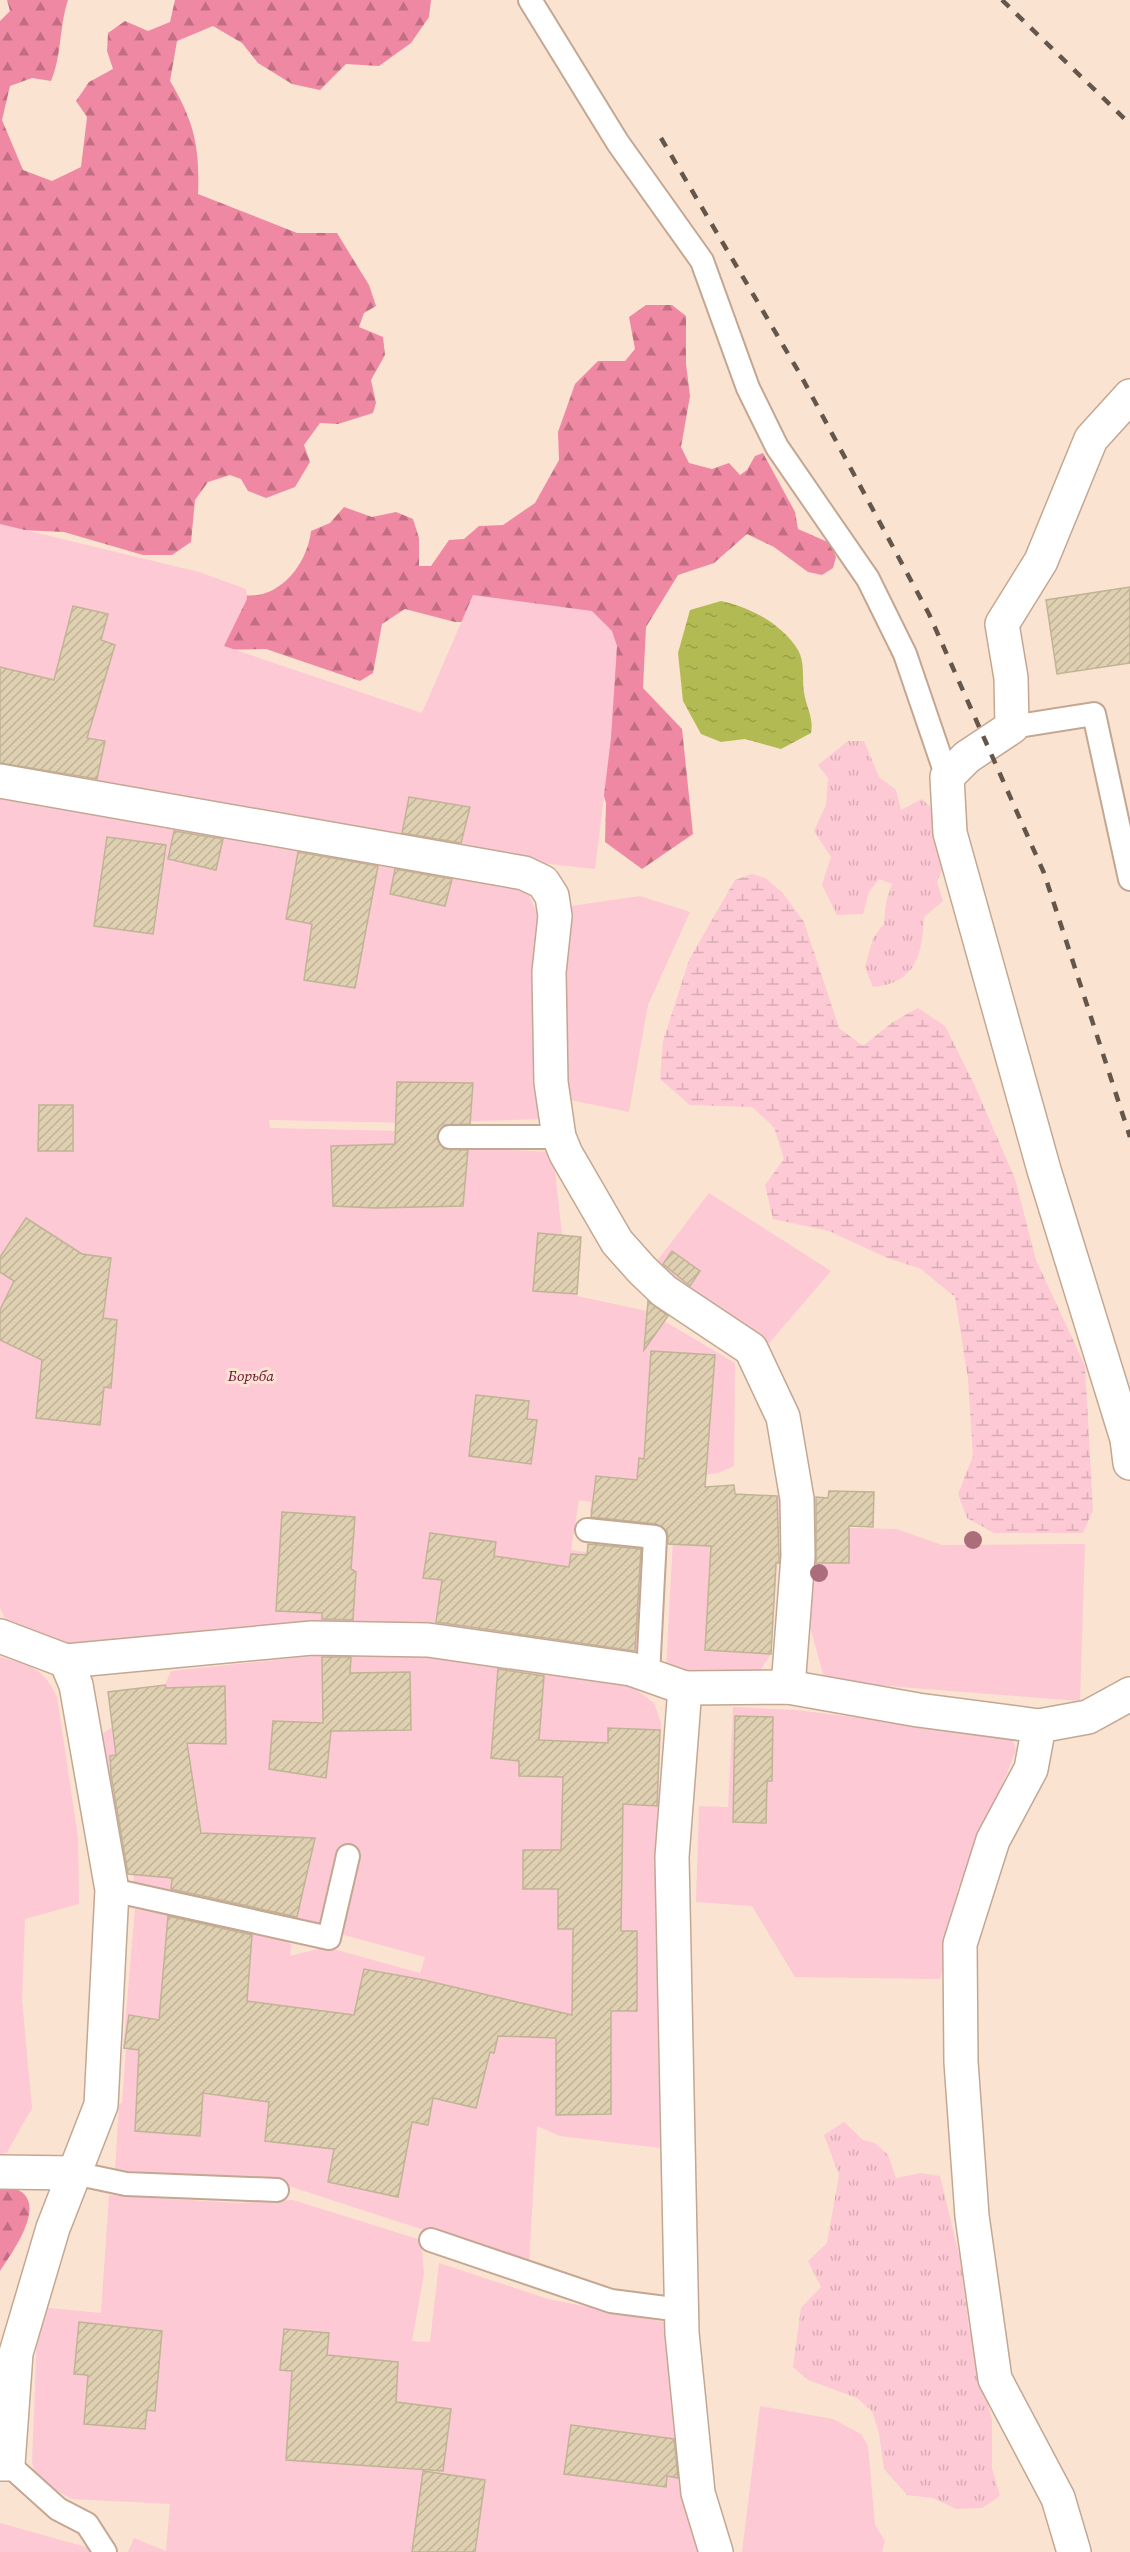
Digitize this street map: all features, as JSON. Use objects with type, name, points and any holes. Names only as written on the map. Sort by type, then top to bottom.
[{"type":"street","points":[[1130,396],[1091,439],[1041,561],[1002,624],[1011,678],[1012,727],[967,757],[947,777],[950,833],[1044,1170],[1126,1439],[1130,1463]]},
{"type":"street","points":[[0,782],[524,873],[543,882],[552,896],[555,916],[549,972],[551,1082],[559,1137],[595,1208],[617,1242],[664,1291],[751,1348],[783,1418],[797,1499],[798,1545],[788,1687]]},
{"type":"street","points":[[0,1636],[66,1661],[312,1638],[428,1640],[631,1669],[685,1688],[788,1687],[918,1710],[1039,1726],[1088,1717],[1130,1695]]},
{"type":"street","points":[[4,2464],[16,2354],[53,2229],[101,2105],[112,1890],[76,1686],[66,1661]]},
{"type":"street","points":[[685,1688],[672,1857],[681,2310],[698,2493],[717,2552]]},
{"type":"street","points":[[1039,1726],[1031,1769],[993,1840],[960,1944],[961,2062],[972,2216],[994,2379],[1058,2498],[1074,2552]]},
{"type":"street","points":[[0,2172],[74,2173]]},
{"type":"lane","points":[[530,0],[618,143],[702,261],[748,388],[777,447],[868,579],[905,654],[947,777]]},
{"type":"lane","points":[[1012,727],[1094,714],[1130,879]]},
{"type":"lane","points":[[450,1137],[559,1137]]},
{"type":"lane","points":[[587,1530],[655,1537],[648,1675]]},
{"type":"lane","points":[[112,1890],[329,1938],[348,1856]]},
{"type":"lane","points":[[74,2173],[126,2184],[277,2190]]},
{"type":"lane","points":[[431,2240],[611,2301],[681,2310]]},
{"type":"lane","points":[[4,2464],[58,2509],[87,2524],[105,2552]]},
{"type":"green space","points":[[7,0],[68,0],[55,71],[51,81],[32,78],[10,86],[2,120],[23,170],[52,181],[81,167],[87,117],[76,101],[89,82],[113,69],[107,51],[108,33],[125,21],[148,31],[170,22],[175,0],[431,0],[429,17],[411,43],[379,66],[346,64],[320,90],[292,84],[258,63],[242,43],[213,26],[177,41],[170,81],[185,109],[194,135],[198,162],[198,194],[297,233],[337,233],[369,285],[376,306],[364,313],[359,327],[383,337],[385,355],[371,380],[376,403],[373,413],[338,424],[320,423],[304,445],[310,462],[295,487],[266,498],[248,491],[241,479],[230,475],[208,482],[195,500],[191,542],[172,555],[143,555],[64,532],[0,529],[0,21],[10,11]]},
{"type":"green space","points":[[646,305],[672,305],[686,316],[686,364],[690,396],[681,447],[689,463],[712,469],[729,463],[740,475],[747,470],[755,456],[763,453],[795,512],[798,529],[830,543],[836,557],[833,568],[822,575],[808,572],[774,547],[747,534],[714,563],[678,575],[646,627],[643,688],[682,729],[693,834],[642,869],[605,842],[606,803],[584,728],[497,622],[455,622],[405,609],[382,624],[373,673],[360,681],[266,649],[198,650],[211,592],[258,595],[278,587],[287,580],[301,562],[311,531],[330,523],[344,507],[372,517],[396,512],[413,519],[419,538],[419,566],[431,566],[449,540],[464,539],[479,526],[503,525],[535,503],[559,460],[558,432],[575,384],[598,361],[625,361],[635,349],[629,317]]},
{"type":"green space","points":[[0,524],[199,572],[246,589],[247,599],[224,646],[422,713],[473,595],[592,611],[612,631],[617,646],[611,738],[595,869],[505,859],[0,770]]},
{"type":"green space","points":[[848,741],[864,741],[879,777],[896,790],[901,810],[922,799],[930,807],[945,862],[937,882],[943,901],[924,917],[921,943],[914,965],[899,980],[873,987],[865,967],[873,938],[884,924],[886,902],[892,884],[879,879],[869,892],[863,914],[837,915],[822,885],[831,857],[814,831],[826,805],[828,778],[818,765]]},
{"type":"green space","name":"Борьба","points":[[0,794],[527,891],[537,913],[542,1119],[414,1123],[269,1120],[270,1128],[441,1132],[441,1147],[553,1152],[562,1235],[581,1237],[577,1296],[647,1311],[735,1363],[734,1466],[718,1473],[668,1480],[663,1526],[632,1522],[632,1517],[590,1512],[591,1502],[579,1500],[571,1550],[616,1556],[618,1542],[642,1545],[641,1558],[644,1559],[636,1658],[379,1624],[263,1625],[75,1645],[9,1626],[0,1608]]},
{"type":"green space","points":[[752,874],[765,878],[782,892],[804,922],[839,1028],[863,1046],[893,1022],[918,1008],[945,1026],[974,1084],[1015,1179],[1036,1260],[1085,1366],[1093,1510],[1083,1533],[994,1533],[967,1518],[958,1494],[973,1456],[968,1379],[955,1297],[921,1269],[885,1257],[829,1231],[773,1219],[765,1185],[784,1159],[774,1127],[752,1107],[690,1105],[660,1079],[663,1041],[689,960],[735,880]]},
{"type":"green space","points":[[640,896],[690,912],[648,1005],[629,1112],[565,1099],[564,925],[571,906]]},
{"type":"green space","points":[[709,1193],[831,1271],[769,1343],[746,1331],[654,1265]]},
{"type":"green space","points":[[757,1495],[782,1496],[771,1654],[755,1678],[666,1668],[675,1505]]},
{"type":"green space","points":[[812,1527],[897,1529],[942,1545],[1085,1544],[1080,1701],[825,1681],[809,1623]]},
{"type":"green space","points":[[420,1652],[623,1680],[654,1703],[661,1723],[655,1902],[660,2148],[560,2136],[537,2126],[529,2264],[273,2181],[115,2170],[119,2104],[122,2103],[126,2049],[123,2049],[135,1909],[249,1930],[272,1931],[291,1944],[290,1956],[326,1947],[420,1973],[425,1957],[300,1923],[133,1889],[134,1875],[115,1873],[95,1739],[112,1727],[108,1692],[165,1685],[171,1671],[324,1655]]},
{"type":"green space","points":[[0,1657],[35,1669],[47,1679],[57,1697],[78,1837],[79,1904],[25,1919],[22,2000],[32,2108],[7,2152],[0,2155]]},
{"type":"green space","points":[[733,1707],[796,1710],[1011,1736],[1016,1750],[985,1829],[969,1887],[958,1886],[953,1933],[940,1979],[795,1977],[752,1906],[696,1902],[699,1806],[728,1807]]},
{"type":"green space","points":[[844,2122],[863,2140],[875,2143],[888,2155],[896,2178],[921,2173],[940,2176],[960,2259],[969,2328],[992,2420],[992,2468],[1000,2496],[982,2508],[956,2509],[933,2498],[907,2495],[884,2469],[879,2433],[872,2411],[857,2398],[808,2380],[793,2367],[801,2308],[821,2287],[808,2261],[827,2243],[839,2175],[824,2135]]},
{"type":"green space","points":[[0,2186],[17,2189],[26,2197],[30,2208],[22,2234],[0,2271]]},
{"type":"green space","points":[[109,2195],[238,2203],[293,2200],[421,2240],[424,2274],[412,2341],[430,2342],[439,2263],[548,2299],[669,2323],[681,2480],[698,2552],[128,2552],[134,2538],[166,2551],[170,2504],[72,2499],[54,2489],[34,2471],[32,2462],[38,2307],[101,2313]]},
{"type":"green space","points":[[760,2406],[833,2419],[861,2434],[868,2446],[875,2525],[885,2541],[882,2552],[742,2552]]},
{"type":"green space","points":[[0,2523],[93,2549],[93,2552],[0,2552]]},
{"type":"water","points":[[721,601],[754,612],[764,618],[783,632],[798,650],[802,660],[804,692],[811,722],[811,733],[781,749],[745,739],[721,742],[701,734],[683,701],[678,653],[690,610]]},
{"type":"building","points":[[1130,587],[1130,663],[1057,674],[1046,600]]},
{"type":"building","points":[[73,606],[108,614],[101,640],[115,645],[87,738],[105,741],[97,779],[0,763],[0,667],[54,680]]},
{"type":"building","points":[[409,797],[470,807],[461,843],[402,833]]},
{"type":"building","points":[[174,831],[223,839],[216,870],[168,859]]},
{"type":"building","points":[[107,837],[166,845],[153,934],[94,926]]},
{"type":"building","points":[[298,852],[378,866],[355,988],[304,980],[312,924],[286,919]]},
{"type":"building","points":[[395,869],[452,879],[445,906],[390,894]]},
{"type":"building","points":[[397,1082],[473,1083],[470,1124],[444,1125],[437,1136],[444,1149],[468,1150],[463,1206],[375,1208],[333,1206],[331,1146],[395,1144]]},
{"type":"building","points":[[39,1105],[73,1105],[73,1151],[38,1151]]},
{"type":"building","points":[[26,1218],[82,1254],[111,1258],[103,1318],[117,1320],[111,1388],[104,1387],[100,1425],[36,1418],[42,1360],[0,1340],[0,1310],[14,1281],[0,1272],[0,1257]]},
{"type":"building","points":[[538,1233],[581,1237],[577,1294],[533,1291]]},
{"type":"building","points":[[672,1251],[700,1271],[690,1286],[663,1264]]},
{"type":"building","points":[[648,1301],[668,1316],[644,1350]]},
{"type":"building","points":[[651,1351],[715,1355],[705,1487],[734,1485],[735,1494],[777,1496],[779,1563],[776,1563],[771,1654],[705,1650],[711,1546],[668,1544],[667,1531],[656,1524],[591,1517],[596,1476],[637,1480],[639,1458],[644,1459]]},
{"type":"building","points":[[476,1395],[529,1401],[527,1419],[537,1420],[531,1464],[469,1456]]},
{"type":"building","points":[[829,1491],[874,1492],[873,1527],[849,1526],[849,1563],[816,1563],[816,1497],[828,1498]]},
{"type":"building","points":[[282,1512],[355,1517],[351,1569],[356,1572],[353,1620],[322,1619],[322,1613],[276,1611]]},
{"type":"building","points":[[430,1533],[496,1542],[494,1556],[569,1567],[571,1554],[587,1555],[588,1544],[641,1549],[635,1651],[436,1622],[442,1580],[423,1578]]},
{"type":"building","points":[[322,1657],[351,1657],[350,1673],[410,1672],[411,1730],[331,1731],[326,1778],[269,1769],[273,1721],[323,1723]]},
{"type":"building","points":[[498,1669],[544,1676],[539,1740],[608,1743],[608,1728],[660,1730],[657,1806],[623,1804],[621,1931],[637,1931],[637,2011],[611,2011],[611,2114],[556,2115],[556,2038],[498,2036],[494,2053],[490,2052],[476,2108],[433,2098],[428,2125],[412,2122],[398,2197],[328,2182],[334,2149],[265,2141],[269,2102],[203,2093],[200,2136],[135,2131],[139,2050],[124,2048],[129,2015],[159,2020],[168,1916],[252,1935],[247,2001],[354,2015],[364,1969],[424,1980],[572,2015],[573,1929],[558,1929],[558,1889],[523,1889],[523,1850],[561,1850],[563,1777],[519,1776],[519,1761],[491,1758]]},
{"type":"building","points":[[165,1685],[166,1688],[225,1686],[226,1744],[187,1743],[201,1833],[315,1838],[297,1917],[171,1889],[172,1878],[128,1874],[111,1775],[110,1756],[116,1755],[108,1692]]},
{"type":"building","points":[[735,1716],[773,1717],[772,1781],[767,1781],[766,1823],[733,1822]]},
{"type":"building","points":[[79,2322],[162,2331],[155,2411],[147,2410],[145,2429],[84,2424],[88,2375],[74,2374]]},
{"type":"building","points":[[284,2329],[329,2333],[327,2355],[398,2362],[396,2402],[451,2409],[443,2471],[286,2460],[292,2371],[280,2370]]},
{"type":"building","points":[[571,2425],[674,2439],[678,2478],[667,2476],[666,2487],[564,2474]]},
{"type":"building","points":[[423,2471],[485,2480],[475,2552],[412,2552]]},
{"type":"railway","points":[[1002,0],[1130,124]]},
{"type":"railway","points":[[661,138],[800,374],[929,614],[1044,873],[1130,1137]]}]
